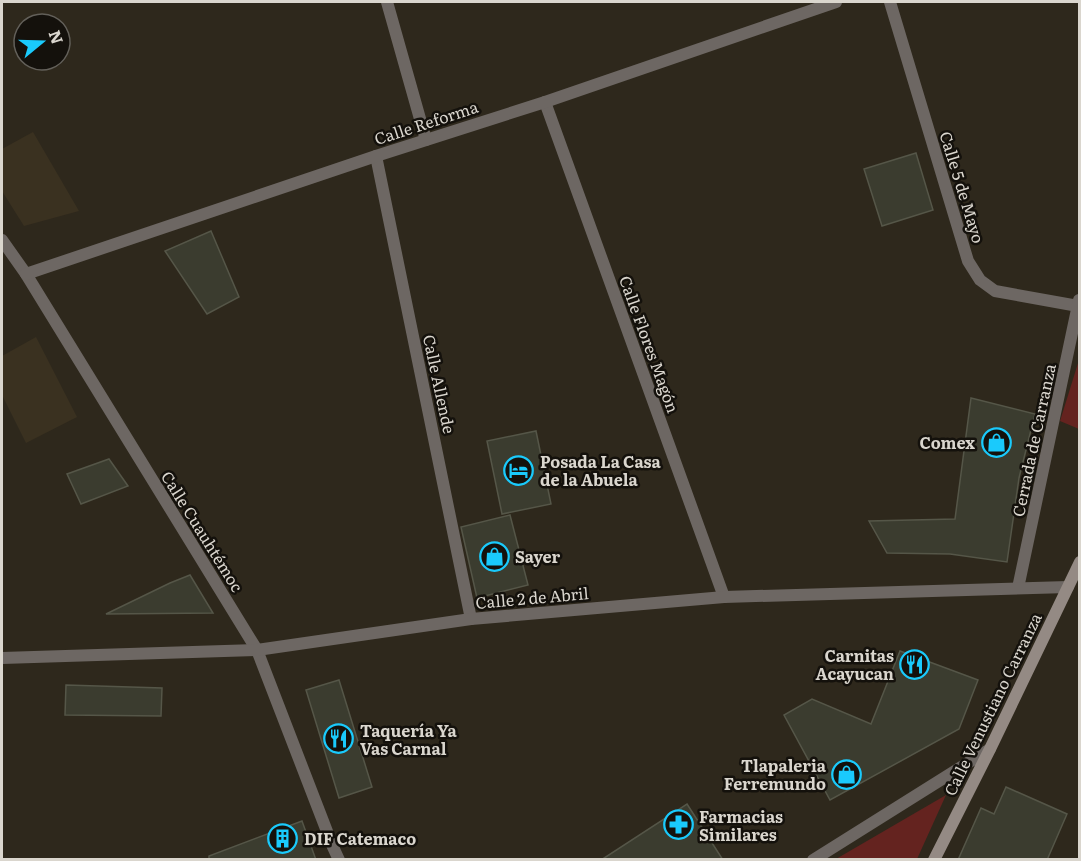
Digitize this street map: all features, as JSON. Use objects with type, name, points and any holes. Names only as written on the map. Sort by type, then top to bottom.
[{"type":"street","points":[[387,2],[426,140]]},
{"type":"street","name":"Calle Reforma","points":[[26,274],[376,156],[545,102],[836,2]]},
{"type":"street","name":"Calle 5 de Mayo","points":[[890,2],[968,261],[980,280],[995,291],[1079,302]]},
{"type":"street","name":"Calle Flores Magón","points":[[545,102],[724,597]]},
{"type":"street","name":"Calle Allende","points":[[376,156],[471,619]]},
{"type":"street","name":"Calle Cuauhtémoc","points":[[2,240],[26,274],[257,650],[339,860]]},
{"type":"street","name":"Cerrada de Carranza","points":[[1018,588],[1079,302]]},
{"type":"street","name":"Calle Venustiano Carranza","points":[[934,860],[1080,562]]},
{"type":"street","name":"Calle 2 de Abril","points":[[2,658],[257,650],[471,619],[724,597],[1068,587]]},
{"type":"street","points":[[813,860],[990,749]]},
{"type":"shaded area","points":[[33,132],[79,211],[24,226],[2,191],[2,149]]},
{"type":"shaded area","points":[[36,337],[77,417],[26,443],[2,395],[2,356]]},
{"type":"shaded area","points":[[1079,360],[1079,429],[1060,421]]},
{"type":"shaded area","points":[[946,795],[917,859],[836,859]]},
{"type":"building","points":[[916,153],[933,210],[882,226],[864,169]]},
{"type":"building","points":[[211,231],[239,297],[207,314],[165,251]]},
{"type":"building","points":[[971,398],[1035,414],[1019,478],[1007,562],[950,554],[887,553],[869,521],[955,519]]},
{"type":"building","name":"Posada La Casa de la Abuela","points":[[536,431],[551,504],[502,514],[487,441]]},
{"type":"building","points":[[109,459],[128,486],[81,504],[67,474]]},
{"type":"building","name":"Sayer","points":[[510,515],[528,585],[477,598],[461,527]]},
{"type":"building","points":[[190,575],[213,613],[106,614],[170,583]]},
{"type":"building","points":[[900,651],[978,680],[959,729],[830,800],[784,715],[812,699],[871,724]]},
{"type":"building","name":"Taquería Ya Vas Carnal","points":[[339,680],[372,787],[339,798],[306,690]]},
{"type":"building","points":[[66,685],[162,688],[161,716],[65,715]]},
{"type":"building","points":[[1006,787],[1067,814],[1047,860],[958,860],[981,808],[994,814]]},
{"type":"building","name":"Farmacias Similares","points":[[687,804],[723,860],[601,860]]},
{"type":"building","name":"DIF Catemaco","points":[[302,821],[316,860],[209,860],[209,856]]},
{"type":"place","name":"Comex","points":[[996,442]]},
{"type":"place","name":"Posada La Casa de la Abuela","points":[[519,470]]},
{"type":"place","name":"Sayer","points":[[494,556]]},
{"type":"place","name":"Carnitas Acayucan","points":[[915,664]]},
{"type":"place","name":"Taquería Ya Vas Carnal","points":[[339,739]]},
{"type":"place","name":"Tlapaleria Ferremundo","points":[[847,774]]},
{"type":"place","name":"Farmacias Similares","points":[[678,825]]},
{"type":"place","name":"DIF Catemaco","points":[[283,838]]}]
